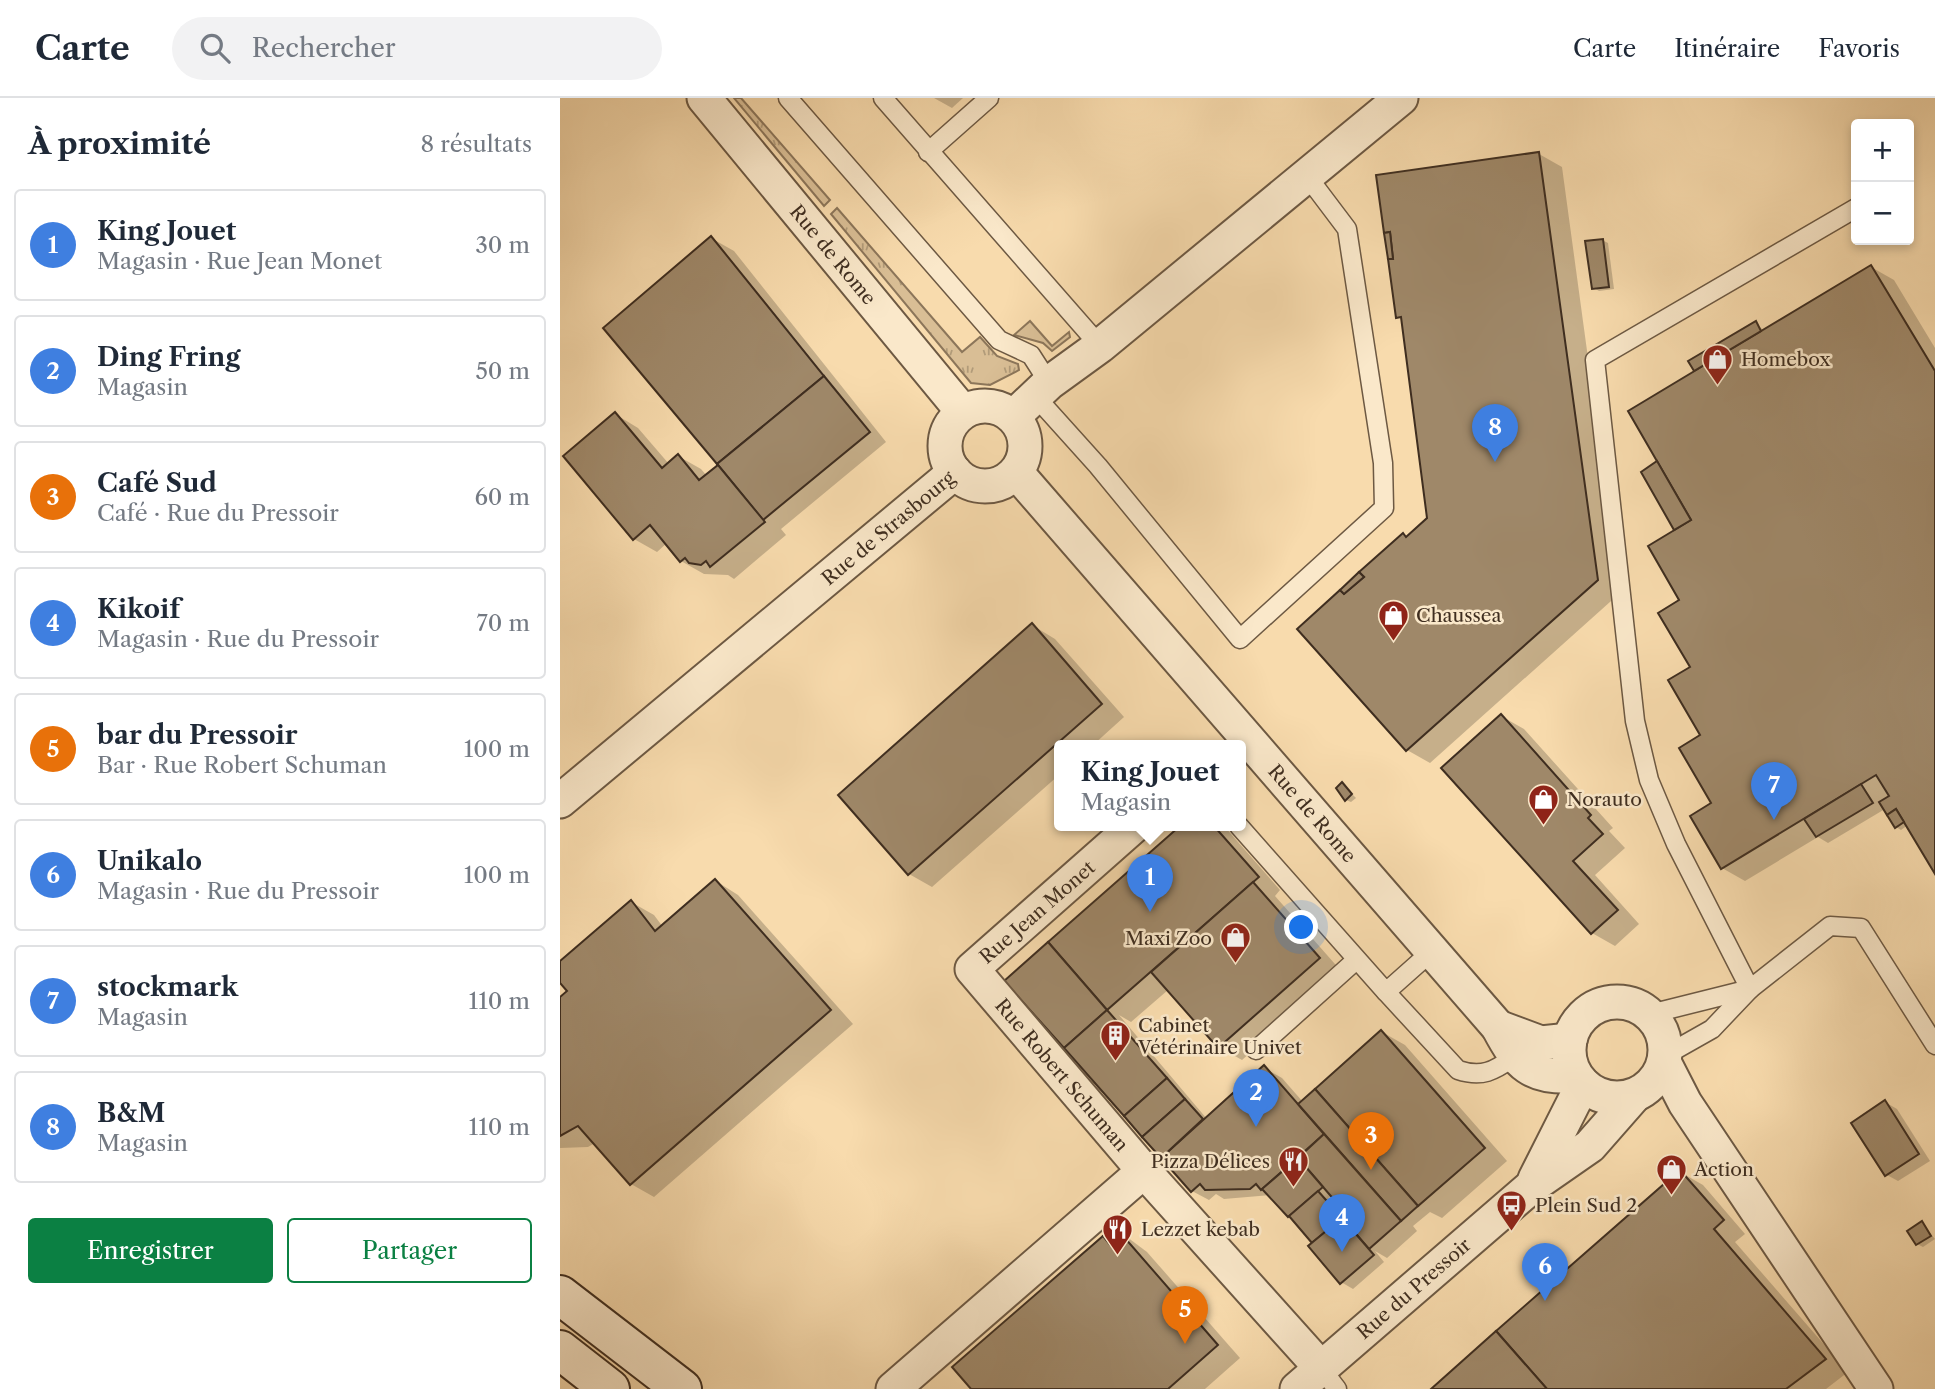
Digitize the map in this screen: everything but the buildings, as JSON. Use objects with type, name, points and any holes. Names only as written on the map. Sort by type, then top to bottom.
[{"type":"street","name":"Rue de Rome","points":[[704,98],[963,412]]},
{"type":"street","points":[[955,472],[945,456],[944,444],[952,422],[963,412],[1032,399],[1401,98]]},
{"type":"street","points":[[1016,472],[1024,457],[1024,440],[1032,399]]},
{"type":"street","name":"Rue de Strasbourg","points":[[560,801],[955,472],[968,484],[994,486],[1016,472]]},
{"type":"street","name":"Rue de Rome","points":[[1016,472],[1232,739]]},
{"type":"street","name":"Rue de Rome","points":[[1246,754],[1431,951],[1498,1027],[1514,1058]]},
{"type":"street","name":"Rue Jean Monet","points":[[972,970],[1128,831]]},
{"type":"street","name":"Rue Robert Schuman","points":[[972,970],[1144,1171],[1318,1382]]},
{"type":"street","points":[[1514,1058],[1549,1078],[1579,1080],[1601,1096],[1617,1099],[1653,1076],[1663,1033],[1650,1014],[1629,1003],[1614,1002],[1599,1005],[1585,1014],[1570,1040],[1569,1052],[1579,1080]]},
{"type":"street","name":"Rue de Rome","points":[[1498,1027],[1541,1043],[1570,1040]]},
{"type":"street","points":[[1653,1076],[1685,1103],[1876,1389]]},
{"type":"street","name":"Rue du Pressoir","points":[[1318,1382],[1531,1187],[1590,1146],[1653,1076]]},
{"type":"street","name":"Rue du Pressoir","points":[[1531,1187],[1562,1132],[1579,1080]]},
{"type":"street","points":[[893,1389],[1144,1171]]},
{"type":"street","points":[[560,1295],[682,1389]]},
{"type":"street","points":[[560,1350],[610,1389]]},
{"type":"lane","points":[[788,98],[999,340],[1034,358],[1032,399],[1098,467],[1240,639],[1384,508],[1383,463],[1347,229],[1307,176]]},
{"type":"lane","points":[[883,98],[1100,346]]},
{"type":"lane","points":[[928,152],[989,98]]},
{"type":"lane","points":[[1750,989],[1676,844],[1646,768],[1635,720],[1594,360],[1851,211]]},
{"type":"lane","points":[[1243,831],[1355,961],[1458,1070],[1474,1075],[1492,1072],[1514,1058]]},
{"type":"lane","points":[[1653,1076],[1712,1029],[1750,989],[1830,926],[1861,928],[1935,1045]]},
{"type":"lane","points":[[1386,992],[1431,951]]},
{"type":"lane","points":[[1256,1050],[1355,961]]},
{"type":"lane","points":[[1650,1014],[1750,989]]},
{"type":"green space","points":[[734,98],[741,98],[830,200],[824,206]]},
{"type":"green space","points":[[837,208],[962,352],[980,337],[997,356],[1018,364],[1019,370],[990,385],[971,383],[831,214]]},
{"type":"green space","points":[[1030,321],[1052,346],[1069,332],[1070,337],[1052,351],[1043,343],[1014,335]]},
{"type":"place","name":"Homebox","points":[[1718,386]]},
{"type":"place","name":"B&M","points":[[1495,462]]},
{"type":"place","name":"Chaussea","points":[[1393,642]]},
{"type":"place","name":"stockmark","points":[[1774,820]]},
{"type":"place","name":"Norauto","points":[[1544,826]]},
{"type":"place","name":"King Jouet","points":[[1150,912]]},
{"type":"place","name":"Maxi Zoo","points":[[1235,965]]},
{"type":"place","name":"Cabinet Vétérinaire Univet","points":[[1115,1063]]},
{"type":"place","name":"Ding Fring","points":[[1256,1127]]},
{"type":"place","name":"Café Sud","points":[[1371,1170]]},
{"type":"place","name":"Pizza Délices","points":[[1293,1188]]},
{"type":"place","name":"Action","points":[[1671,1196]]},
{"type":"place","name":"Plein Sud 2","points":[[1512,1232]]},
{"type":"place","name":"Kikoif","points":[[1342,1252]]},
{"type":"place","name":"Lezzet kebab","points":[[1118,1256]]},
{"type":"place","name":"Unikalo","points":[[1545,1301]]},
{"type":"place","name":"bar du Pressoir","points":[[1185,1344]]}]
